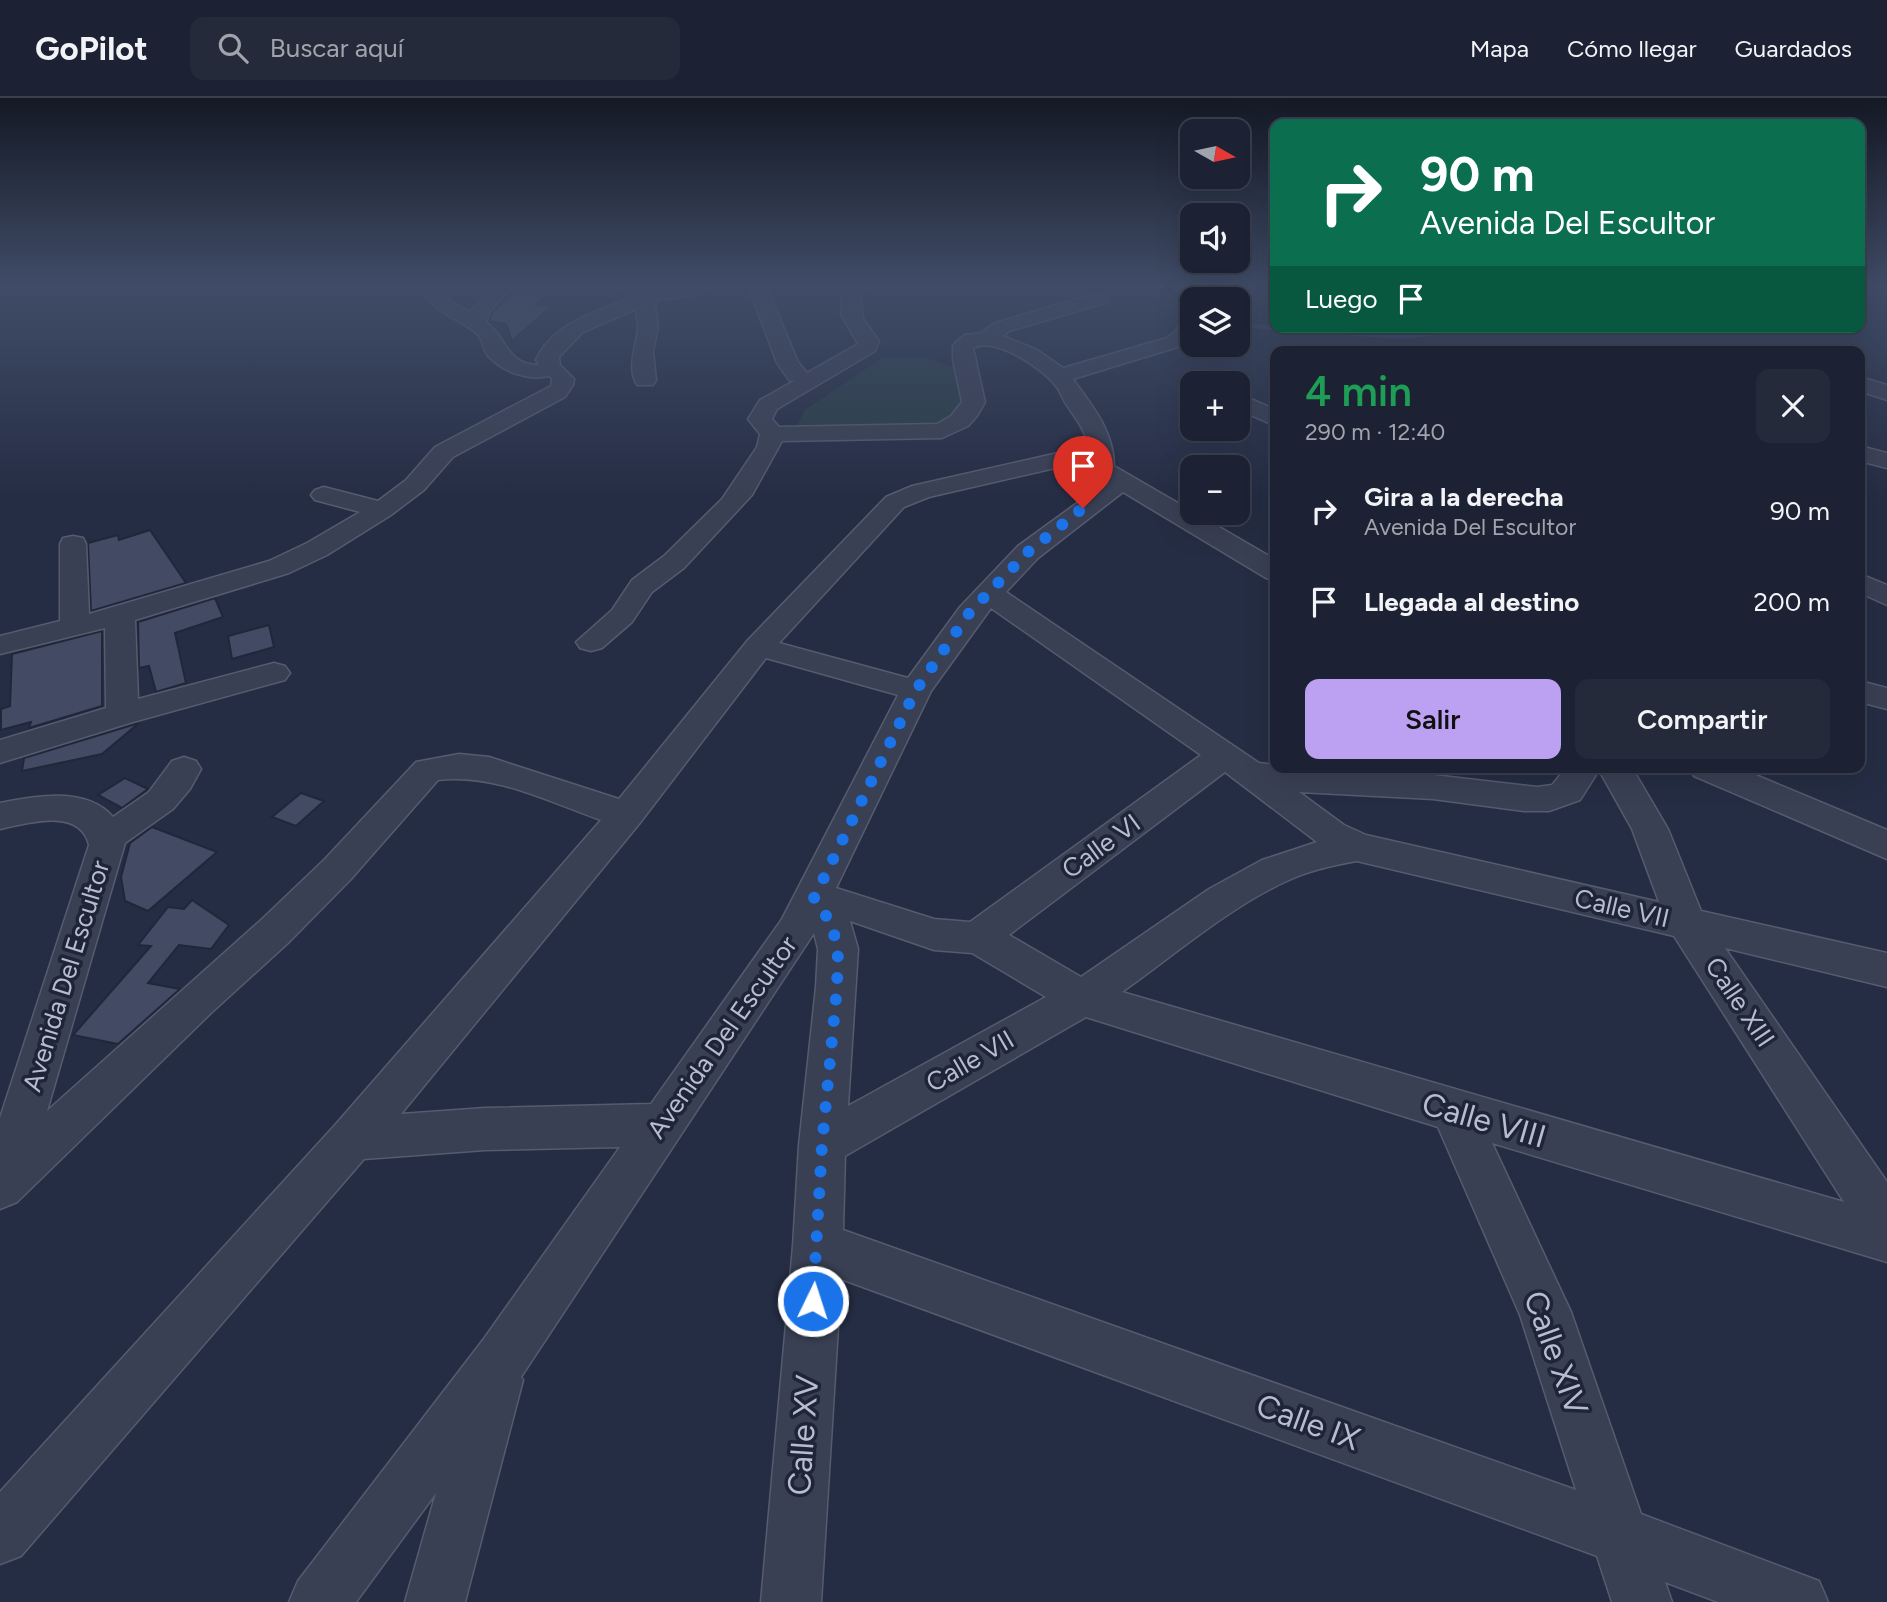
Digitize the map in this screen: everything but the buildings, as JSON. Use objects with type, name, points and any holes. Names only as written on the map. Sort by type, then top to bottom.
[{"type":"street","points":[[507,358],[520,369],[531,373],[552,369]]},
{"type":"street","points":[[0,645],[75,624],[120,615],[279,567],[317,549],[382,510],[415,485],[444,452],[557,392],[564,385],[564,378],[552,369],[548,358]]},
{"type":"street","points":[[644,358],[646,380]]},
{"type":"street","points":[[786,358],[797,375]]},
{"type":"street","points":[[772,434],[760,419],[768,405],[849,358]]},
{"type":"street","points":[[772,434],[942,430],[965,416],[972,406],[974,393],[966,358]]},
{"type":"street","points":[[1032,358],[1060,376],[1072,392],[1076,403],[1085,411],[1103,450],[1103,468]]},
{"type":"street","points":[[1060,376],[1120,358]]},
{"type":"street","points":[[1865,385],[1887,393]]},
{"type":"street","points":[[1250,405],[1270,412]]},
{"type":"street","points":[[591,642],[622,616],[642,586],[674,562],[731,504],[743,490],[769,447],[772,434]]},
{"type":"street","points":[[1865,454],[1887,461]]},
{"type":"street","points":[[0,1535],[352,1139],[626,815],[759,647],[895,502],[921,491],[1103,468],[1270,568]]},
{"type":"street","name":"Avenida Del Escultor","points":[[319,1602],[502,1359],[796,930],[916,690],[970,612],[1028,552],[1083,508],[1103,468]]},
{"type":"street","points":[[324,495],[382,510]]},
{"type":"street","points":[[73,544],[75,624]]},
{"type":"street","points":[[1865,580],[1887,577]]},
{"type":"street","points":[[1865,584],[1887,596]]},
{"type":"street","points":[[989,593],[1237,764],[1331,834],[1357,847]]},
{"type":"street","points":[[120,615],[122,714]]},
{"type":"street","points":[[759,647],[916,690]]},
{"type":"street","points":[[0,752],[122,714],[274,673]]},
{"type":"street","points":[[1865,692],[1887,699]]},
{"type":"street","points":[[1237,764],[1270,768]]},
{"type":"street","name":"Calle VI","points":[[978,937],[1237,764]]},
{"type":"street","points":[[0,1187],[338,869],[428,769],[459,765],[489,769],[626,815]]},
{"type":"street","points":[[107,837],[134,822],[164,799],[174,788],[184,769]]},
{"type":"street","points":[[1319,773],[1548,798],[1562,796],[1574,785],[1580,773]]},
{"type":"street","name":"Calle XIII","points":[[1618,773],[1650,829],[1686,922],[1887,1224]]},
{"type":"street","points":[[1718,773],[1887,845]]},
{"type":"street","name":"Avenida Del Escultor","points":[[0,816],[49,807],[75,810],[96,820],[107,837],[107,845],[0,1187]]},
{"type":"street","name":"Calle VII","points":[[822,1145],[1099,986],[1223,900],[1275,870],[1323,854],[1357,847],[1887,970]]},
{"type":"street","points":[[814,898],[868,911],[938,937],[961,940],[978,937]]},
{"type":"street","name":"Calle XV","points":[[791,1602],[818,1246],[822,1145],[837,987],[838,949],[831,923],[814,898]]},
{"type":"street","name":"Calle VIII","points":[[978,937],[1099,986],[1454,1111],[1887,1238]]},
{"type":"street","name":"Calle XIV","points":[[1454,1111],[1545,1312],[1617,1534],[1642,1602]]},
{"type":"street","points":[[352,1139],[485,1129],[661,1125]]},
{"type":"street","name":"Calle IX","points":[[818,1246],[1617,1534],[1798,1602]]},
{"type":"street","points":[[435,1602],[502,1359]]},
{"type":"shaded area","points":[[882,358],[927,358],[968,372],[960,424],[796,429],[805,410]]},
{"type":"route","points":[[813,1301],[838,949],[831,923],[814,898],[916,690],[970,612],[1028,552],[1083,508]]}]
